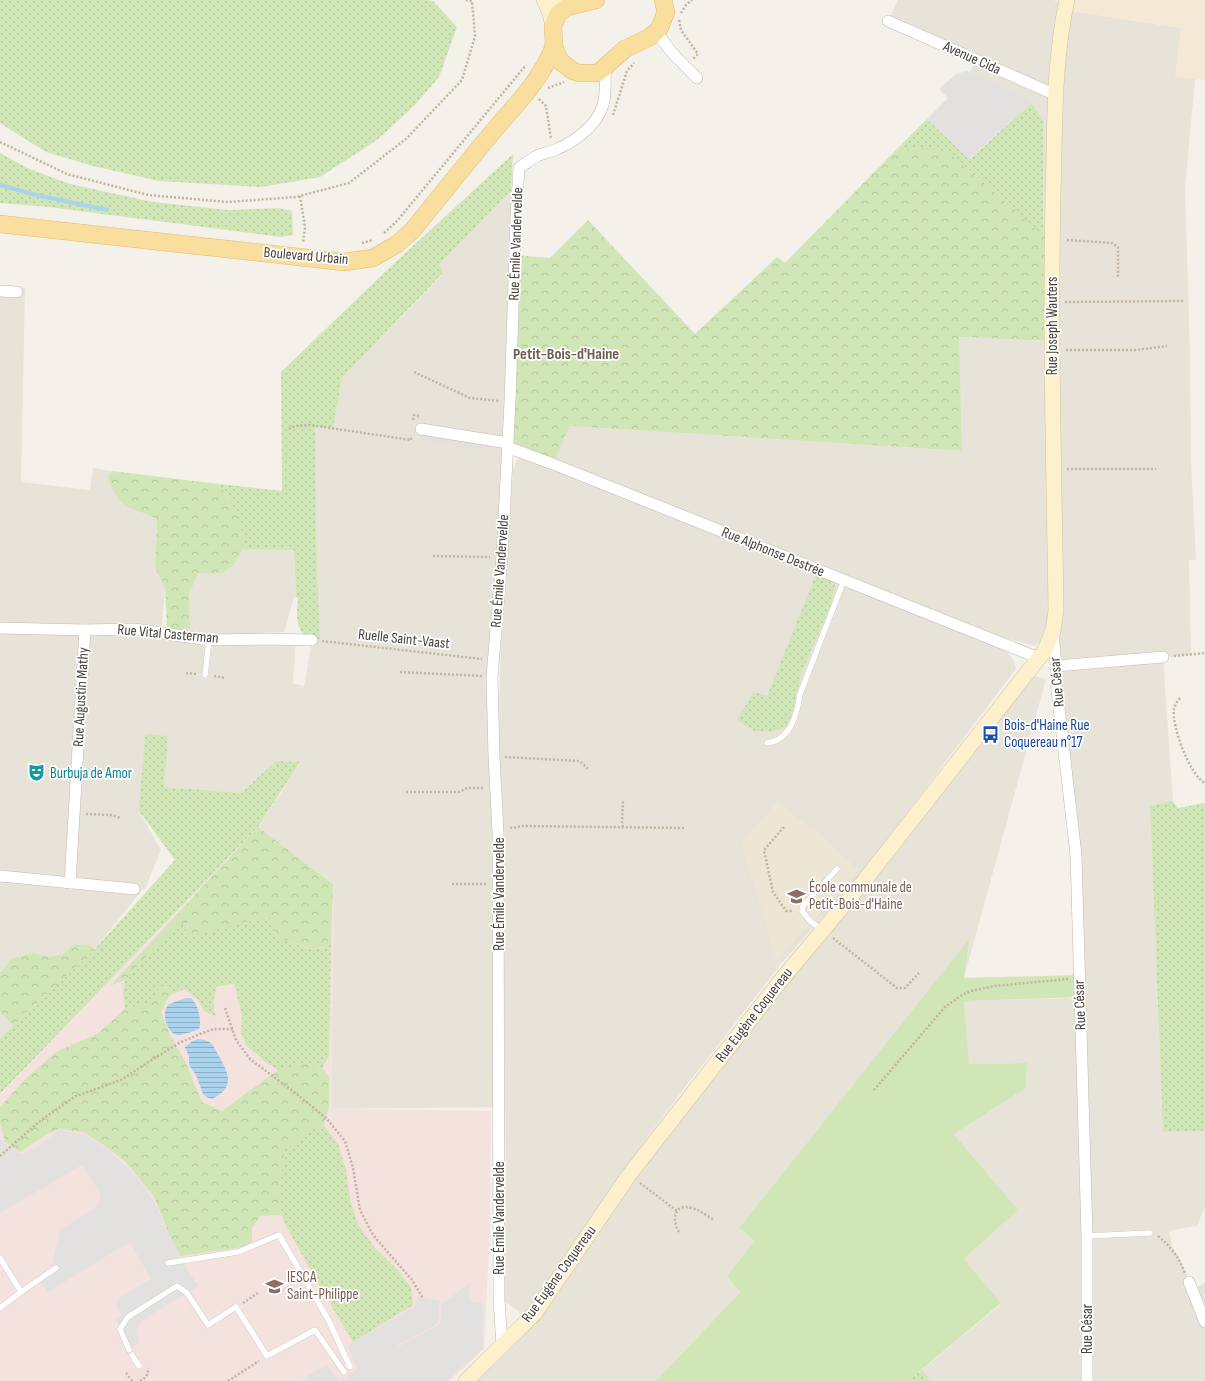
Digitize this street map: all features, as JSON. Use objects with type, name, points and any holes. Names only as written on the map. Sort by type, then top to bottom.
[{"type":"main road","points":[[596,0],[567,7],[558,14],[553,26],[554,46],[560,61],[579,73],[598,73],[625,49],[652,35],[666,12],[666,3]]},
{"type":"main road","name":"Boulevard Urbain","points":[[539,89],[554,46]]},
{"type":"main road","name":"Boulevard Urbain","points":[[0,224],[305,247],[344,262],[373,258],[397,244],[412,231],[486,140],[556,71],[570,68]]},
{"type":"street","points":[[544,0],[549,10],[553,26]]},
{"type":"street","points":[[556,0],[575,5]]},
{"type":"street","name":"Rue Joseph Wauters","points":[[1042,654],[1053,631],[1056,610],[1052,239],[1056,95],[1059,45],[1066,0]]},
{"type":"street","name":"Avenue Cida","points":[[888,21],[1056,95]]},
{"type":"street","points":[[652,35],[697,78]]},
{"type":"street","name":"Rue Émile Vandervelde","points":[[502,1347],[499,1300],[499,884],[492,677],[502,557],[508,445],[519,168],[536,156],[556,150],[586,130],[596,120],[606,91],[606,66]]},
{"type":"street","points":[[586,74],[599,82],[606,91]]},
{"type":"street","points":[[0,291],[17,292]]},
{"type":"street","points":[[415,428],[508,445]]},
{"type":"street","name":"Rue Alphonse Destrée","points":[[508,445],[844,580],[1042,654]]},
{"type":"street","name":"Rue Vital Casterman","points":[[0,628],[85,630],[134,629],[209,640],[312,640]]},
{"type":"street","name":"Rue Augustin Mathy","points":[[70,883],[85,630]]},
{"type":"street","name":"Rue César","points":[[1053,631],[1056,682],[1076,855],[1087,1236],[1087,1381]]},
{"type":"street","name":"Rue Eugène Coquereau","points":[[466,1381],[535,1313],[628,1175],[782,979],[864,881],[1042,654]]},
{"type":"street","points":[[1056,666],[1163,657]]},
{"type":"street","points":[[0,876],[134,889]]},
{"type":"street","points":[[1189,1282],[1205,1322]]},
{"type":"lane","points":[[767,743],[776,742],[793,722],[797,712],[800,694],[844,580]]},
{"type":"lane","points":[[205,675],[209,640]]},
{"type":"lane","points":[[824,930],[811,922],[802,911],[803,906],[837,869]]},
{"type":"lane","points":[[1087,1236],[1150,1233]]},
{"type":"lane","points":[[168,1263],[238,1252],[279,1235],[329,1321],[350,1367]]},
{"type":"lane","points":[[0,1258],[21,1292]]},
{"type":"lane","points":[[0,1308],[56,1268]]},
{"type":"lane","points":[[139,1366],[120,1329],[128,1317],[177,1286],[187,1293],[208,1325],[236,1307],[267,1356],[315,1330],[344,1372]]},
{"type":"path","points":[[0,142],[67,174],[148,195],[228,202],[300,196],[349,183],[407,138],[462,80],[475,36],[472,1],[466,0]]},
{"type":"path","points":[[686,66],[698,54],[681,30],[679,18],[686,5],[692,0]]},
{"type":"path","points":[[611,118],[615,112],[627,71],[638,59]]},
{"type":"path","points":[[383,234],[397,221],[528,63]]},
{"type":"path","points":[[556,150],[551,138],[546,106],[539,89],[586,74]]},
{"type":"path","points":[[300,196],[305,227],[305,247]]},
{"type":"path","points":[[360,244],[378,238]]},
{"type":"path","points":[[1052,239],[1116,244],[1118,247],[1118,278]]},
{"type":"path","points":[[295,241],[305,247]]},
{"type":"path","points":[[1052,302],[1183,301]]},
{"type":"path","points":[[1052,350],[1134,350],[1168,346]]},
{"type":"path","points":[[414,372],[470,398],[510,402]]},
{"type":"path","points":[[289,429],[292,427],[310,425],[411,440],[415,428]]},
{"type":"path","points":[[1054,469],[1156,469]]},
{"type":"path","points":[[433,556],[502,557]]},
{"type":"path","name":"Ruelle Saint-Vaast","points":[[312,640],[493,660]]},
{"type":"path","points":[[1163,657],[1205,653]]},
{"type":"path","points":[[400,672],[492,677]]},
{"type":"path","points":[[1180,698],[1174,708],[1174,716],[1183,751],[1193,771],[1205,784]]},
{"type":"path","points":[[494,756],[579,761],[589,770]]},
{"type":"path","points":[[406,792],[459,792],[467,788],[495,788]]},
{"type":"path","points":[[623,801],[623,827]]},
{"type":"path","points":[[74,813],[111,815],[121,818]]},
{"type":"path","points":[[498,832],[509,828],[524,826],[685,828]]},
{"type":"path","points":[[784,826],[764,850],[773,892],[786,911],[802,911]]},
{"type":"path","points":[[452,884],[499,884]]},
{"type":"path","points":[[824,930],[897,988],[905,988],[919,973]]},
{"type":"path","points":[[874,1090],[945,1007],[962,994],[971,990],[995,986],[1079,979]]},
{"type":"path","points":[[225,1008],[236,1040],[250,1059],[327,1119],[345,1141],[353,1168],[360,1210],[373,1235],[412,1280],[423,1298]]},
{"type":"path","points":[[0,1156],[41,1120],[76,1096],[121,1080],[150,1060],[180,1043],[200,1034],[214,1029],[233,1029]]},
{"type":"path","points":[[628,1175],[677,1211]]},
{"type":"path","points":[[679,1232],[674,1222],[674,1217],[677,1211],[682,1208],[691,1208],[714,1220]]},
{"type":"path","points":[[1150,1233],[1157,1235],[1172,1248],[1178,1256],[1189,1282]]},
{"type":"path","points":[[236,1307],[258,1293]]},
{"type":"path","points":[[228,1381],[267,1356]]},
{"type":"path","points":[[140,1381],[146,1378],[149,1372],[148,1367]]},
{"type":"path","points":[[126,1373],[132,1381]]},
{"type":"shaded area","points":[[898,0],[1053,0],[1066,4],[1065,10],[1181,28],[1176,76],[1195,79],[1185,188],[1190,355],[1191,463],[1196,560],[1189,560],[1191,655],[1163,658],[1173,801],[1150,807],[1163,1132],[1205,1131],[1205,1206],[1197,1226],[1169,1231],[1172,1248],[1178,1256],[1195,1292],[1197,1287],[1205,1283],[1205,1381],[1090,1381],[1076,855],[1060,666],[1059,610],[1051,610],[1041,642],[1035,646],[998,636],[553,464],[570,426],[962,451],[958,337],[1052,341],[1052,243],[1043,235],[1043,131],[1040,114],[1025,96],[970,72],[976,61],[888,21]]},
{"type":"shaded area","points":[[1053,0],[1205,0],[1205,80],[1175,77],[1181,28],[1065,10],[1065,4]]},
{"type":"shaded area","points":[[965,71],[1025,96],[1031,103],[969,159],[927,119],[948,98],[939,89],[955,75]]},
{"type":"shaded area","points":[[511,191],[516,216],[492,677],[499,1107],[331,1109],[334,884],[258,827],[300,762],[276,761],[241,793],[164,787],[168,736],[139,811],[161,850],[145,889],[113,886],[143,889],[94,950],[88,944],[74,945],[63,954],[49,957],[34,953],[12,958],[0,973],[0,627],[162,628],[0,624],[0,285],[25,288],[21,482],[90,490],[93,468],[112,471],[108,475],[131,509],[152,515],[157,520],[155,567],[165,588],[162,627],[167,627],[178,632],[189,628],[189,593],[198,573],[208,574],[234,564],[243,549],[294,550],[296,597],[294,597],[284,632],[193,636],[296,639],[293,683],[304,686],[312,640],[320,637],[317,573],[315,426],[333,428],[342,378],[443,274],[439,264]]},
{"type":"shaded area","points":[[421,429],[489,440],[488,450],[420,440]]},
{"type":"shaded area","points":[[519,458],[525,458],[989,639],[1007,652],[1014,661],[1016,669],[862,872],[781,964],[676,1099],[629,1162],[532,1307],[523,1314],[504,1301],[506,1172],[503,889],[499,713],[501,644],[513,470]]},
{"type":"shaded area","points":[[1026,674],[1046,679],[964,978],[970,939],[739,1228],[756,1241],[728,1276],[740,1292],[656,1381],[466,1381],[502,1347],[629,1175]]},
{"type":"shaded area","name":"École communale de Petit-Bois-d'Haine","points":[[778,801],[809,828],[812,826],[858,870],[777,960],[770,943],[771,942],[741,843]]},
{"type":"shaded area","points":[[258,827],[334,884],[331,1109],[491,1111],[490,1231],[484,1349],[450,1381],[0,1381],[0,1095]]},
{"type":"shaded area","points":[[1070,998],[1077,1001],[1084,1381],[931,1381],[922,1370],[1001,1304],[964,1259],[1018,1210],[954,1134],[1026,1088],[1027,1063],[968,1064],[964,1001]]},
{"type":"shaded area","points":[[0,1012],[13,1026],[0,1038]]},
{"type":"shaded area","points":[[59,1130],[85,1135],[108,1150],[136,1176],[152,1198],[179,1256],[198,1286],[146,1318],[139,1324],[136,1333],[140,1342],[131,1347],[115,1319],[122,1315],[117,1308],[118,1298],[151,1279],[130,1242],[48,1292],[37,1276],[51,1269],[60,1230],[97,1207],[101,1194],[82,1165],[0,1213],[0,1139],[15,1152],[23,1154],[41,1145]]},
{"type":"shaded area","points":[[470,1283],[469,1301],[483,1303],[482,1349],[447,1381],[341,1381],[357,1368],[347,1346],[415,1306],[417,1296],[440,1301],[438,1323],[397,1346],[398,1347],[440,1324],[442,1304]]},
{"type":"shaded area","points":[[326,1365],[340,1381],[299,1381]]},
{"type":"green space","points":[[0,0],[428,0],[433,1],[457,27],[439,77],[415,105],[377,140],[320,177],[261,187],[159,181],[93,166],[46,152],[0,123]]},
{"type":"green space","points":[[1031,103],[1040,114],[1043,123],[1043,235],[968,169],[919,148],[896,150],[927,119],[970,159]]},
{"type":"green space","points":[[919,148],[945,151],[1052,242],[1052,341],[959,337],[962,451],[570,426],[553,464],[507,447],[515,255],[550,258],[588,220],[695,334],[777,257],[785,263],[896,150]]},
{"type":"green space","points":[[0,153],[27,168],[70,184],[153,202],[228,210],[279,208],[292,211],[293,235],[281,237],[49,207],[0,203]]},
{"type":"green space","points":[[513,154],[511,191],[439,264],[443,273],[342,378],[333,429],[315,426],[317,573],[320,637],[319,641],[308,640],[300,629],[297,620],[298,597],[296,597],[294,550],[243,549],[242,537],[229,499],[219,484],[282,491],[281,372],[387,270]]},
{"type":"green space","points":[[112,471],[219,484],[229,499],[241,523],[243,549],[234,564],[224,572],[208,574],[198,573],[189,593],[190,628],[187,630],[178,631],[167,627],[165,588],[155,567],[157,520],[148,514],[127,506],[119,499],[109,480],[108,475]]},
{"type":"green space","points":[[817,572],[836,580],[831,605],[801,674],[793,713],[786,726],[772,732],[755,731],[737,720],[753,692],[767,696]]},
{"type":"green space","points":[[145,734],[168,736],[164,787],[241,793],[276,761],[300,762],[258,827],[0,1094],[0,1038],[94,950],[175,860],[139,811]]},
{"type":"green space","points":[[1173,801],[1178,808],[1205,803],[1205,1131],[1163,1132],[1150,806]]},
{"type":"green space","points":[[258,827],[333,884],[331,945],[311,949],[277,937],[270,917],[184,937],[189,921],[170,930],[125,980],[111,985]]},
{"type":"green space","points":[[270,917],[277,937],[312,950],[331,945],[329,1056],[322,1068],[304,1063],[278,1070],[264,1061],[246,1045],[241,1033],[242,1015],[234,984],[217,986],[213,1002],[216,1017],[204,1011],[198,1000],[185,989],[170,995],[172,990],[162,986],[147,1004],[125,1009],[123,993],[125,980],[170,930],[189,920],[184,937]]},
{"type":"green space","points":[[970,938],[964,978],[1079,975],[1080,997],[964,1001],[969,1064],[1027,1063],[1026,1088],[954,1134],[1018,1210],[964,1259],[1001,1303],[908,1381],[656,1381],[740,1292],[727,1276],[755,1241],[739,1228]]},
{"type":"green space","points":[[89,944],[94,950],[13,1026],[0,1012],[0,973],[12,958],[34,953],[49,957],[63,954],[73,945]]},
{"type":"green space","points":[[162,986],[172,990],[161,1012],[170,1035],[186,1063],[202,1102],[222,1111],[278,1070],[304,1063],[322,1068],[329,1076],[329,1106],[324,1125],[309,1130],[285,1150],[278,1196],[282,1216],[260,1216],[252,1228],[252,1243],[237,1248],[180,1256],[169,1234],[155,1198],[125,1161],[83,1132],[59,1129],[46,1135],[20,1152],[5,1142],[0,1122],[0,1107],[25,1079],[56,1052],[97,1034],[125,1009],[147,1004]]},
{"type":"green space","points":[[324,1125],[338,1144],[346,1170],[350,1200],[359,1226],[374,1247],[397,1269],[411,1288],[413,1305],[353,1342],[284,1222],[278,1196],[285,1150],[309,1130]]},
{"type":"green space","points":[[922,1370],[931,1381],[908,1381]]},
{"type":"water","points":[[186,998],[191,998],[197,1008],[200,1017],[199,1029],[182,1035],[176,1035],[168,1027],[165,1011],[169,1004]]},
{"type":"water","points":[[198,1039],[210,1042],[212,1044],[228,1076],[227,1086],[219,1095],[212,1099],[203,1094],[196,1075],[189,1065],[189,1057],[185,1047]]},
{"type":"waterway","points":[[0,185],[36,195],[107,210]]},
{"type":"place","name":"Bois-d'Haine Rue Coquereau n°17","points":[[991,734]]},
{"type":"place","name":"Burbuja de Amor","points":[[37,773]]},
{"type":"place","name":"École communale de Petit-Bois-d'Haine","points":[[796,896]]},
{"type":"place","name":"IESCA Saint-Philippe","points":[[274,1286]]},
{"type":"district","name":"Petit-Bois-d'Haine","points":[[566,354]]}]
